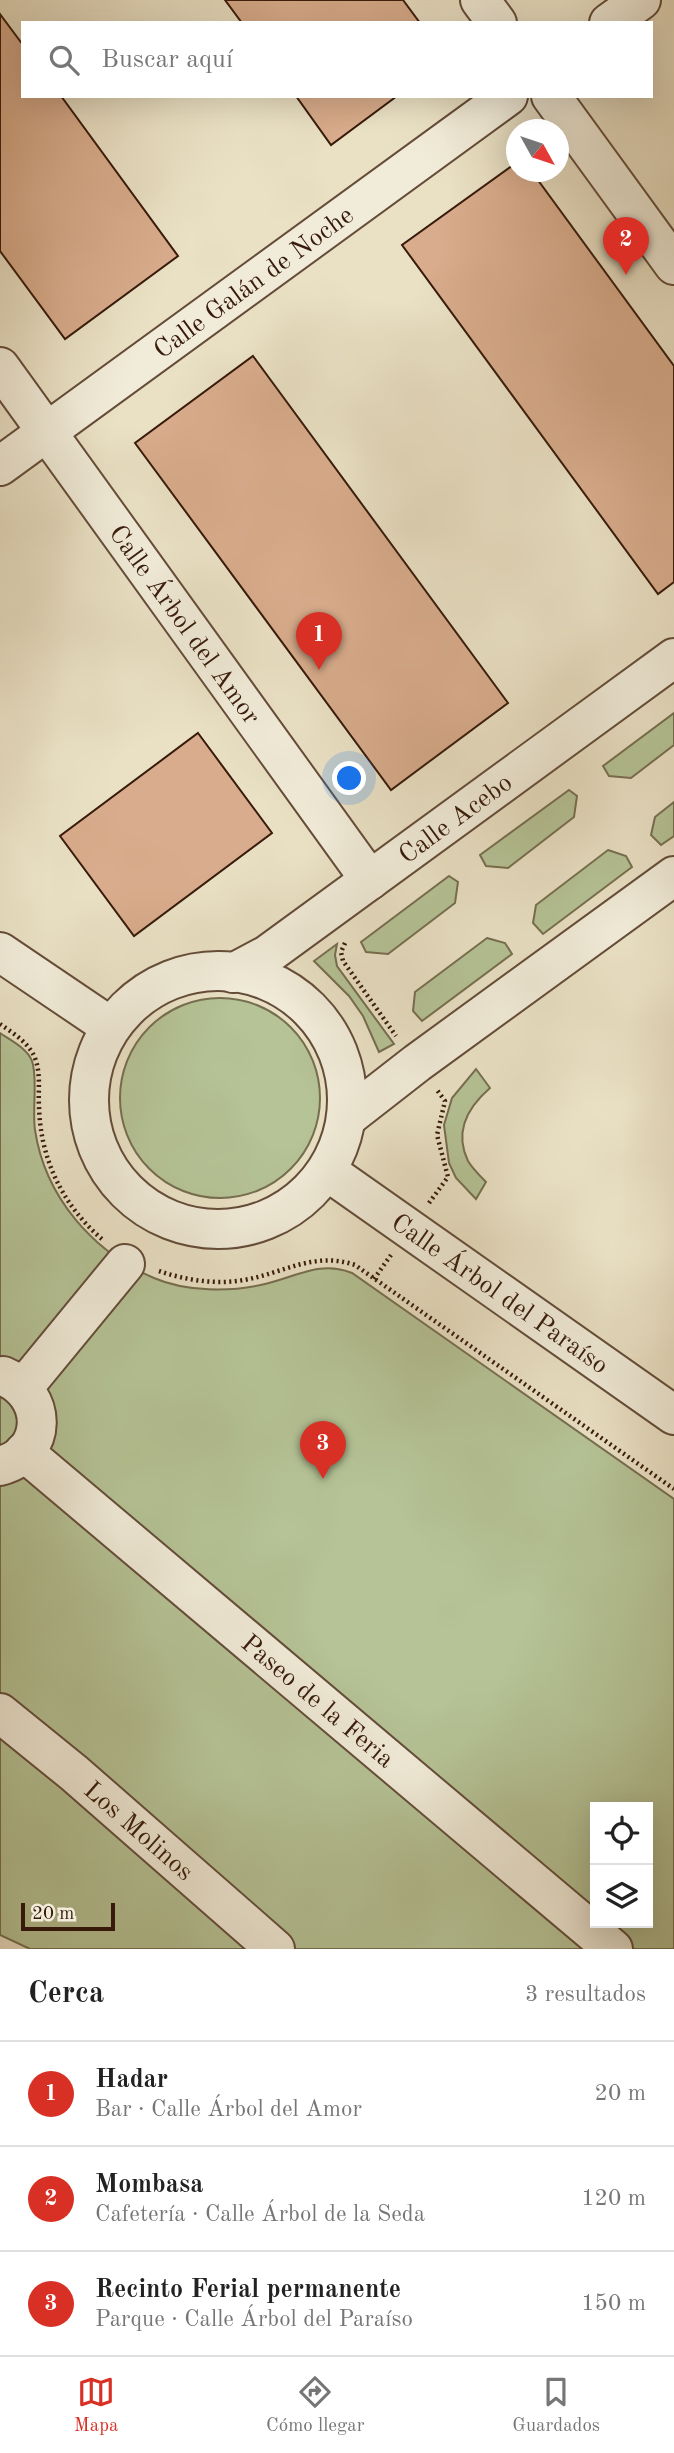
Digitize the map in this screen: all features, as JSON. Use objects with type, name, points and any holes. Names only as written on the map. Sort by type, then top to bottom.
[{"type":"street","points":[[480,0],[496,21]]},
{"type":"street","points":[[612,21],[641,0]]},
{"type":"street","name":"Calle Galán de Noche","points":[[0,466],[505,98]]},
{"type":"street","points":[[552,98],[674,265]]},
{"type":"street","name":"Calle Árbol del Amor","points":[[0,367],[370,880]]},
{"type":"street","name":"Calle Acebo","points":[[233,973],[268,955],[674,658]]},
{"type":"street","points":[[349,1116],[417,1063],[674,876]]},
{"type":"street","points":[[0,952],[111,1027]]},
{"type":"street","points":[[204,972],[233,973],[268,979],[290,991],[301,998],[321,1021],[341,1057],[346,1077],[349,1116],[343,1138],[327,1171],[307,1194],[290,1207],[255,1223],[216,1229],[177,1223],[141,1205],[113,1178],[94,1143],[88,1104],[93,1064],[111,1027],[130,1005],[148,991],[175,979],[204,972]]},
{"type":"street","name":"Calle Árbol del Paraíso","points":[[327,1171],[674,1415]]},
{"type":"street","points":[[12,1459],[35,1434],[37,1417],[32,1399],[11,1382],[129,1259]]},
{"type":"street","name":"Paseo de la Feria","points":[[12,1459],[613,1949]]},
{"type":"street","name":"Los Molinos","points":[[0,1713],[74,1773],[275,1949]]},
{"type":"path","points":[[349,941],[341,952],[343,961],[399,1040]]},
{"type":"path","points":[[0,1024],[24,1042],[34,1056],[39,1071],[38,1107],[43,1140],[61,1191],[90,1229],[129,1259],[190,1279],[228,1282],[264,1276],[316,1259],[355,1265],[674,1489]]},
{"type":"path","points":[[431,1200],[448,1177],[438,1143],[442,1108]]},
{"type":"path","points":[[374,1279],[393,1252]]},
{"type":"green space","points":[[674,713],[674,745],[631,778],[609,776],[603,766]]},
{"type":"green space","points":[[569,790],[577,796],[574,817],[508,868],[486,866],[480,855]]},
{"type":"green space","points":[[674,802],[674,836],[661,845],[651,835],[655,817]]},
{"type":"green space","points":[[608,850],[626,856],[632,867],[543,934],[533,923],[536,905]]},
{"type":"green space","points":[[449,876],[458,882],[455,903],[388,954],[366,952],[361,942]]},
{"type":"green space","points":[[487,938],[505,943],[512,954],[422,1021],[413,1011],[415,992]]},
{"type":"green space","points":[[337,944],[337,966],[394,1044],[379,1052],[363,1016],[349,996],[314,961]]},
{"type":"green space","points":[[220,998],[258,1005],[291,1027],[313,1060],[320,1098],[313,1136],[291,1169],[258,1191],[220,1198],[182,1191],[149,1169],[127,1136],[120,1098],[127,1060],[149,1027],[182,1005]]},
{"type":"green space","points":[[0,1033],[22,1048],[32,1061],[35,1076],[35,1130],[40,1155],[49,1178],[75,1219],[111,1253],[154,1278],[194,1288],[252,1287],[308,1271],[329,1268],[352,1273],[674,1499],[674,1949],[30,1949],[0,1935]]},
{"type":"green space","points":[[476,1069],[490,1088],[470,1112],[462,1140],[468,1161],[486,1182],[476,1199],[456,1178],[449,1163],[444,1125],[452,1098]]},
{"type":"building","points":[[225,0],[403,0],[419,21],[241,21]]},
{"type":"building","points":[[0,14],[21,42],[21,98],[62,98],[178,256],[65,339],[0,251]]},
{"type":"building","points":[[297,98],[394,98],[331,145]]},
{"type":"building","points":[[506,170],[506,182],[539,182],[674,366],[674,582],[658,594],[402,245]]},
{"type":"building","points":[[253,356],[508,703],[391,790],[135,443]]},
{"type":"building","points":[[198,733],[272,833],[134,936],[60,836]]},
{"type":"place","name":"Mombasa","points":[[626,275]]},
{"type":"place","name":"Hadar","points":[[319,670]]},
{"type":"place","name":"Recinto Ferial permanente","points":[[323,1479]]}]
